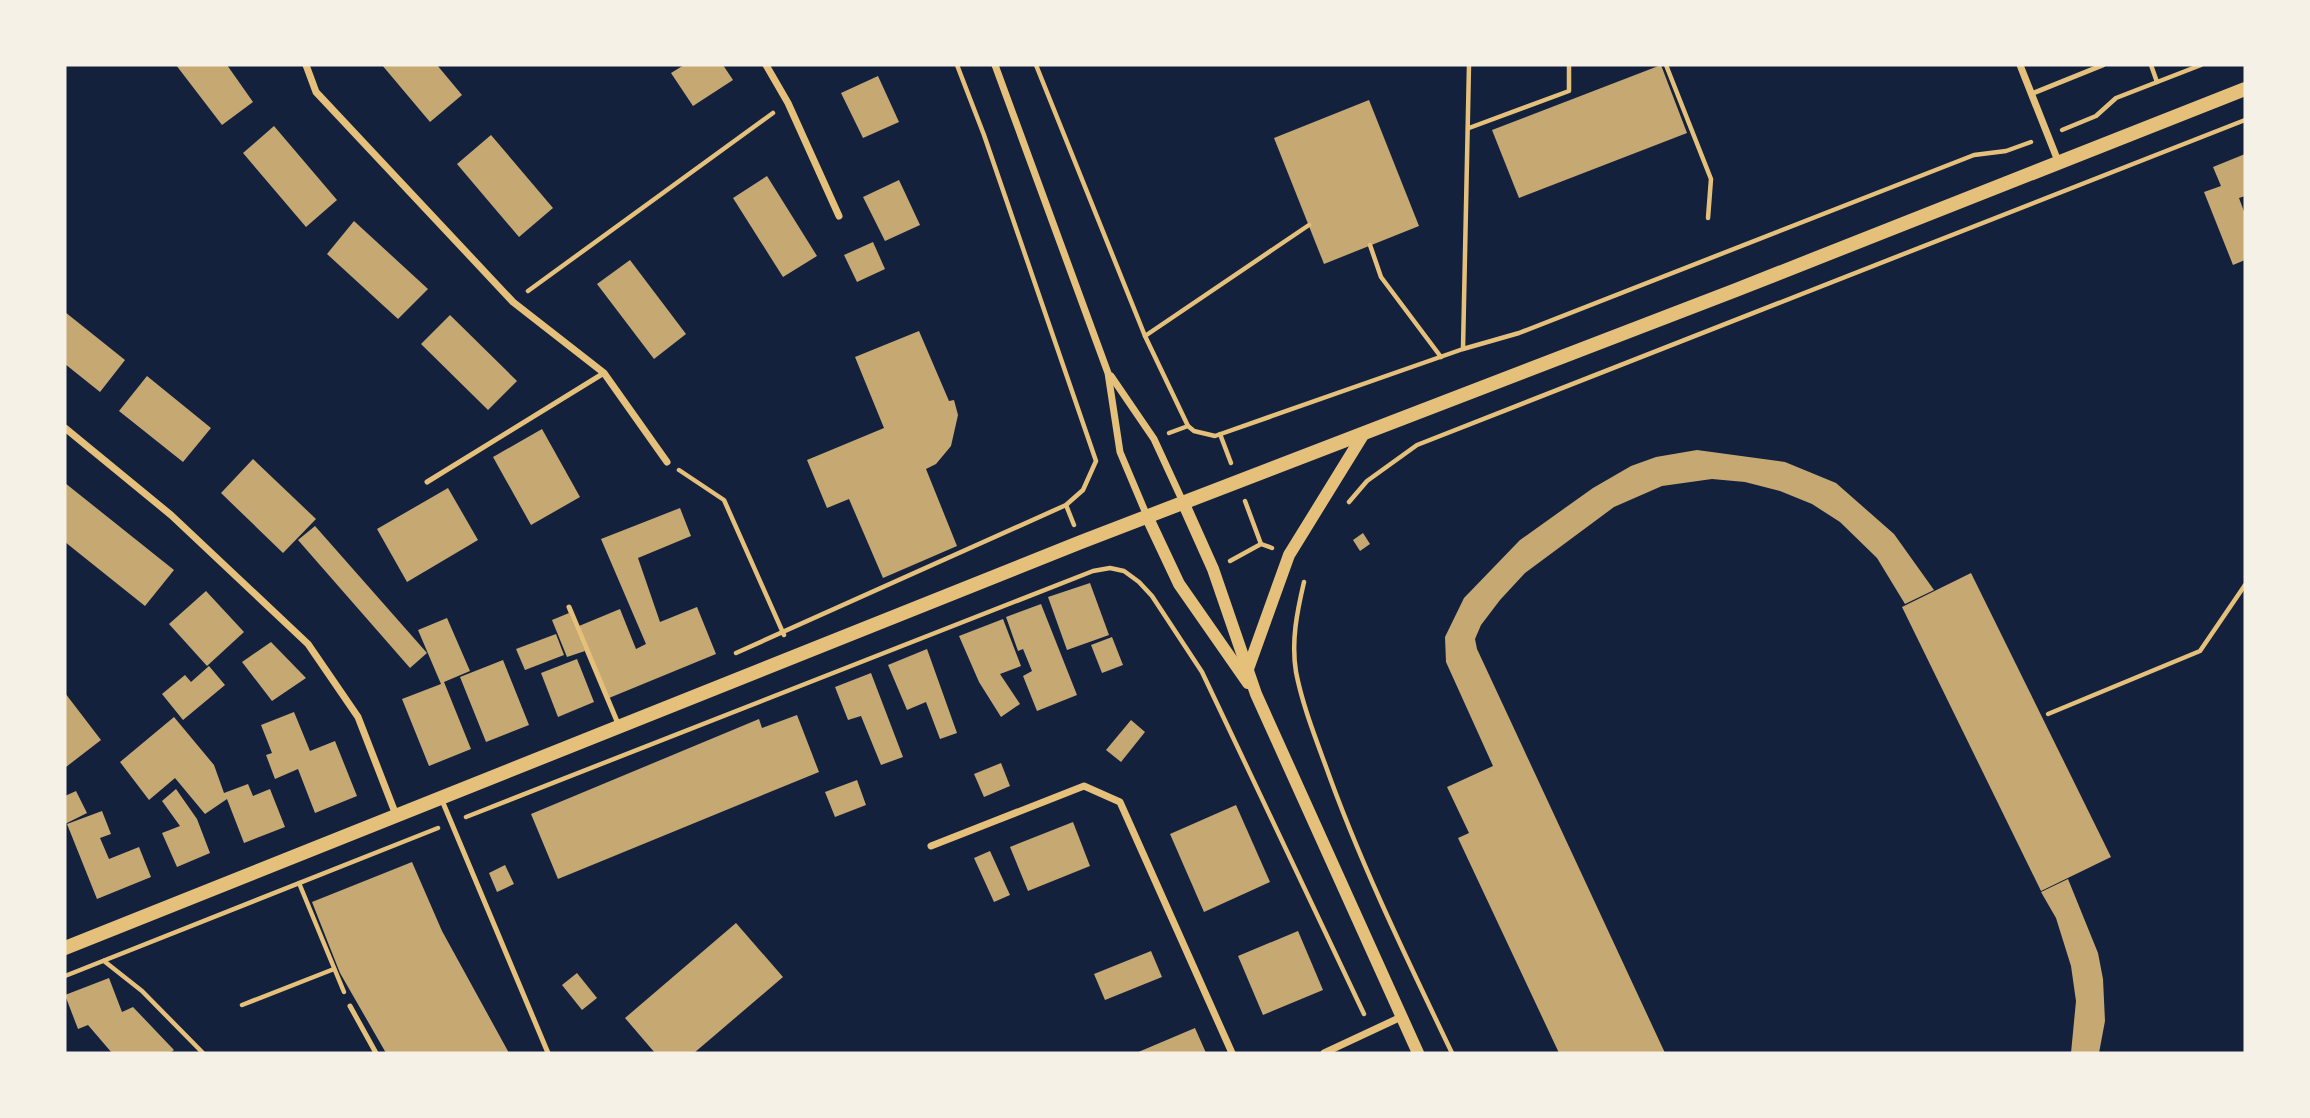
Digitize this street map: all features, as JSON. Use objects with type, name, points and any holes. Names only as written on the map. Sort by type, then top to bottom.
[{"type":"main road","points":[[65,948],[1147,516],[1363,435],[2245,89]]},
{"type":"street","points":[[306,65],[316,92],[513,302],[604,373],[667,462]]},
{"type":"street","points":[[766,65],[788,103],[839,216]]},
{"type":"street","points":[[995,65],[1108,373],[1120,452],[1178,584],[1256,694]]},
{"type":"street","points":[[2020,65],[2058,161]]},
{"type":"street","points":[[1108,373],[1154,439],[1183,502],[1213,569],[1256,694],[1418,1053]]},
{"type":"street","points":[[65,428],[171,515],[308,644],[358,717],[396,816]]},
{"type":"street","points":[[1248,669],[1289,555],[1363,435]]},
{"type":"street","points":[[931,846],[1084,786],[1120,802],[1232,1053]]},
{"type":"street","points":[[1324,1053],[1401,1017]]},
{"type":"lane","points":[[2031,94],[2103,65]]},
{"type":"lane","points":[[427,482],[604,373]]},
{"type":"lane","points":[[569,607],[620,727]]},
{"type":"lane","points":[[441,798],[548,1053]]},
{"type":"lane","points":[[350,1006],[376,1053]]},
{"type":"path","points":[[957,65],[984,135],[1096,461]]},
{"type":"path","points":[[1036,65],[1145,337],[1188,426],[1206,435],[1220,434],[1463,349],[1519,333],[1974,155],[2006,151],[2028,143]]},
{"type":"path","points":[[1463,349],[1469,65]]},
{"type":"path","points":[[1469,128],[1569,91],[1569,65]]},
{"type":"path","points":[[1666,65],[1710,179],[1707,218]]},
{"type":"path","points":[[2151,65],[2157,82]]},
{"type":"path","points":[[2073,125],[2096,116],[2116,98],[2201,65]]},
{"type":"path","points":[[513,302],[788,103]]},
{"type":"path","points":[[1342,510],[1367,481],[1417,445],[2245,120]]},
{"type":"path","points":[[1145,337],[1308,225]]},
{"type":"path","points":[[1370,245],[1381,277],[1441,357]]},
{"type":"path","points":[[1173,431],[1188,426]]},
{"type":"path","points":[[1220,434],[1228,457]]},
{"type":"path","points":[[734,654],[1066,505],[1083,490],[1096,461],[1102,458]]},
{"type":"path","points":[[667,462],[724,500],[793,657]]},
{"type":"path","points":[[1066,505],[1070,514]]},
{"type":"path","points":[[1228,562],[1261,544],[1247,506]]},
{"type":"path","points":[[65,976],[1092,568],[1124,571],[1139,582],[1152,596],[1202,672],[1362,1010]]},
{"type":"path","points":[[1306,575],[1294,624],[1296,671],[1308,717],[1339,804],[1402,948],[1452,1053]]},
{"type":"path","points":[[2048,714],[2200,651],[2245,585]]},
{"type":"path","points":[[299,883],[350,1006]]},
{"type":"path","points":[[104,961],[142,991],[203,1053]]},
{"type":"path","points":[[242,1005],[334,969]]},
{"type":"building","points":[[176,65],[227,65],[253,102],[222,125]]},
{"type":"building","points":[[382,65],[437,65],[462,95],[430,122]]},
{"type":"building","points":[[684,65],[723,65],[733,80],[693,106],[671,73]]},
{"type":"building","points":[[1661,65],[1687,133],[1519,198],[1492,130]]},
{"type":"building","points":[[878,76],[899,122],[863,138],[841,93]]},
{"type":"building","points":[[1369,100],[1419,226],[1324,264],[1274,138]]},
{"type":"building","points":[[274,126],[337,200],[306,227],[243,153]]},
{"type":"building","points":[[491,135],[553,208],[519,237],[457,164]]},
{"type":"building","points":[[2245,154],[2245,196],[2239,198],[2245,214],[2245,260],[2233,265],[2204,192],[2221,186],[2213,167]]},
{"type":"building","points":[[767,176],[817,256],[783,277],[733,198]]},
{"type":"building","points":[[899,180],[920,225],[885,241],[863,197]]},
{"type":"building","points":[[354,221],[428,289],[398,319],[327,254]]},
{"type":"building","points":[[873,242],[885,269],[857,282],[844,255]]},
{"type":"building","points":[[630,260],[686,334],[654,359],[597,284]]},
{"type":"building","points":[[65,312],[125,360],[100,392],[65,364]]},
{"type":"building","points":[[450,315],[517,381],[488,410],[421,344]]},
{"type":"building","points":[[919,331],[949,401],[954,400],[958,415],[951,446],[936,464],[926,469],[957,546],[883,578],[849,499],[827,508],[807,460],[884,428],[855,357]]},
{"type":"building","points":[[147,376],[211,428],[183,462],[119,411]]},
{"type":"building","points":[[542,429],[580,497],[531,525],[493,457]]},
{"type":"building","points":[[1697,450],[1785,462],[1836,483],[1894,534],[1934,590],[1905,604],[1877,558],[1840,522],[1812,504],[1780,491],[1745,482],[1712,479],[1662,486],[1614,507],[1525,573],[1500,600],[1481,625],[1475,639],[1477,649],[1665,1053],[1559,1053],[1458,838],[1469,833],[1447,787],[1493,766],[1446,662],[1445,637],[1464,598],[1520,540],[1593,488],[1631,466],[1656,457]]},
{"type":"building","points":[[253,459],[316,519],[283,553],[221,493]]},
{"type":"building","points":[[65,483],[174,570],[145,606],[65,542]]},
{"type":"building","points":[[448,488],[478,540],[407,582],[377,529]]},
{"type":"building","points":[[680,508],[691,536],[638,558],[660,622],[697,607],[716,654],[609,698],[579,626],[620,609],[636,649],[646,644],[601,539]]},
{"type":"building","points":[[315,526],[427,653],[410,668],[298,540]]},
{"type":"building","points":[[1363,533],[1370,544],[1360,551],[1353,540]]},
{"type":"building","points":[[1971,573],[2111,857],[2041,891],[1902,607]]},
{"type":"building","points":[[1090,583],[1109,635],[1067,650],[1048,597]]},
{"type":"building","points":[[206,591],[244,632],[207,666],[169,624]]},
{"type":"building","points":[[1041,604],[1077,695],[1037,711],[1023,676],[1032,671],[1023,649],[1018,651],[1006,617]]},
{"type":"building","points":[[569,613],[585,651],[567,657],[552,620]]},
{"type":"building","points":[[447,618],[470,671],[444,682],[471,749],[429,766],[402,699],[441,684],[418,630]]},
{"type":"building","points":[[1003,619],[1021,666],[1000,674],[1020,704],[1001,717],[979,682],[959,636]]},
{"type":"building","points":[[556,634],[564,655],[525,670],[516,649]]},
{"type":"building","points":[[1112,637],[1123,665],[1102,673],[1091,645]]},
{"type":"building","points":[[271,642],[306,678],[272,701],[242,662]]},
{"type":"building","points":[[927,649],[957,733],[940,739],[926,702],[907,710],[888,665]]},
{"type":"building","points":[[577,659],[594,702],[558,717],[541,673]]},
{"type":"building","points":[[503,660],[529,725],[486,742],[460,677]]},
{"type":"building","points":[[209,666],[225,685],[183,720],[162,694],[185,675],[191,682]]},
{"type":"building","points":[[871,673],[903,757],[881,765],[861,716],[848,720],[835,687]]},
{"type":"building","points":[[65,693],[101,740],[66,767],[65,765]]},
{"type":"building","points":[[294,712],[310,751],[335,741],[357,796],[315,813],[298,769],[275,779],[266,755],[272,753],[261,725]]},
{"type":"building","points":[[797,715],[819,772],[558,879],[531,814],[759,719],[762,728]]},
{"type":"building","points":[[174,717],[214,765],[224,793],[248,784],[253,796],[270,789],[285,827],[244,843],[227,799],[205,814],[175,778],[149,800],[120,762]]},
{"type":"building","points":[[1131,720],[1145,732],[1121,762],[1106,750]]},
{"type":"building","points":[[1001,763],[1010,786],[984,797],[974,774]]},
{"type":"building","points":[[857,780],[866,805],[835,817],[825,792]]},
{"type":"building","points":[[176,789],[197,819],[210,853],[177,867],[162,833],[180,826],[162,801]]},
{"type":"building","points":[[76,791],[87,813],[65,824],[65,796]]},
{"type":"building","points":[[1236,805],[1270,882],[1204,912],[1170,834]]},
{"type":"building","points":[[102,811],[111,834],[100,838],[109,859],[139,847],[151,877],[97,899],[67,824]]},
{"type":"building","points":[[1073,822],[1090,866],[1028,891],[1010,847]]},
{"type":"building","points":[[990,851],[1010,895],[994,902],[974,858]]},
{"type":"building","points":[[412,862],[442,931],[509,1053],[386,1053],[340,973],[312,902]]},
{"type":"building","points":[[505,865],[514,884],[497,892],[489,873]]},
{"type":"building","points":[[2068,879],[2098,953],[2103,979],[2105,1021],[2099,1053],[2071,1053],[2076,1001],[2071,966],[2056,918],[2041,892]]},
{"type":"building","points":[[736,923],[783,977],[694,1053],[655,1053],[625,1018]]},
{"type":"building","points":[[1298,931],[1323,990],[1263,1015],[1238,956]]},
{"type":"building","points":[[1151,951],[1162,977],[1105,1000],[1094,974]]},
{"type":"building","points":[[577,973],[597,998],[582,1010],[562,985]]},
{"type":"building","points":[[109,978],[122,1012],[133,1007],[174,1050],[170,1053],[112,1053],[88,1025],[78,1029],[65,995]]},
{"type":"building","points":[[1195,1028],[1206,1053],[1136,1053]]}]
